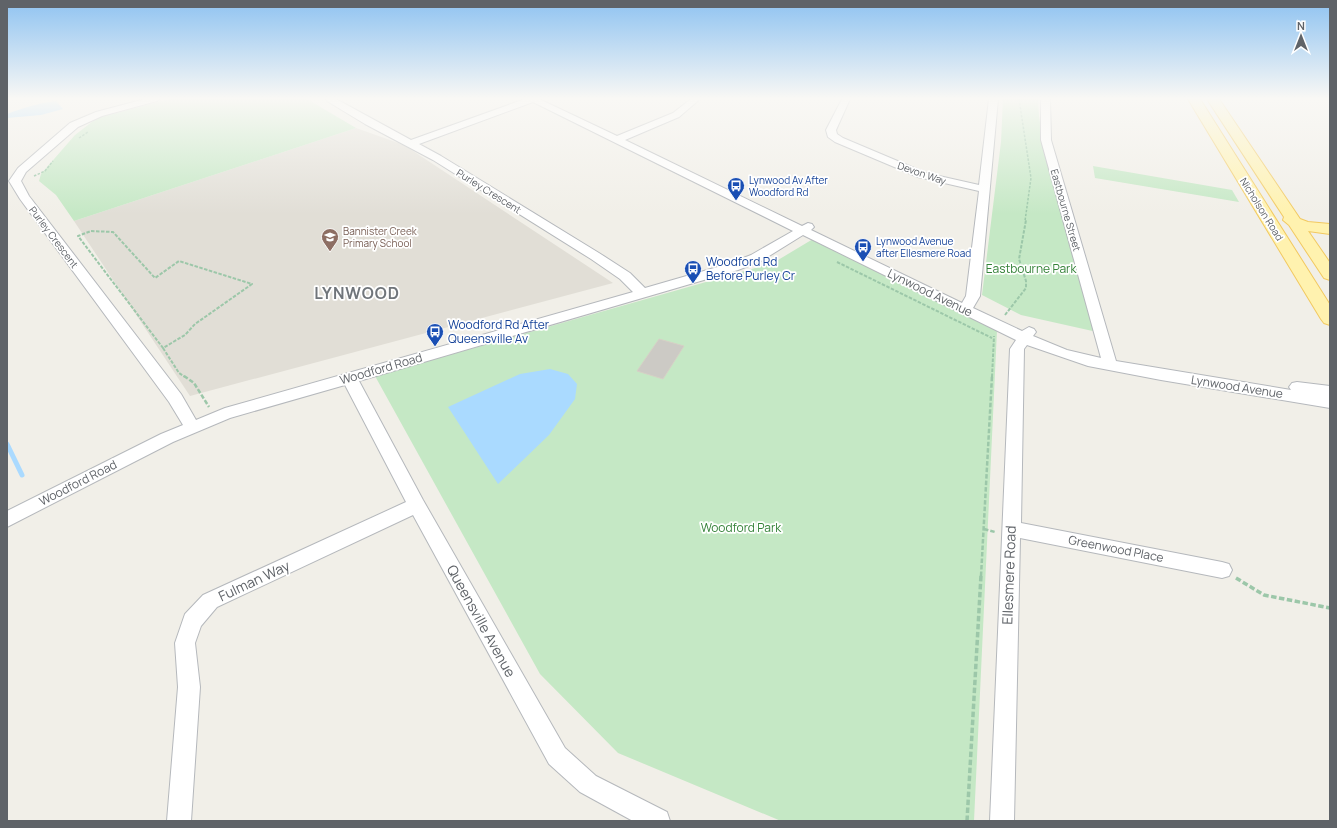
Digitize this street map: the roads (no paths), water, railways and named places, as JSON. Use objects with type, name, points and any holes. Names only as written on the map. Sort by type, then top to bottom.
[{"type":"main road","name":"Nicholson Road","points":[[1218,138],[1330,319]]},
{"type":"main road","name":"Nicholson Road","points":[[1239,138],[1330,275]]},
{"type":"main road","points":[[1260,206],[1305,226],[1330,229]]},
{"type":"main road","points":[[1278,235],[1284,226],[1300,219],[1330,223]]},
{"type":"main road","points":[[1309,245],[1330,237]]},
{"type":"street","name":"Purley Crescent","points":[[59,138],[22,170],[15,181],[24,197],[175,398],[192,426]]},
{"type":"street","name":"Purley Crescent","points":[[397,138],[437,158],[595,256],[625,276],[642,293]]},
{"type":"street","points":[[410,144],[427,138]]},
{"type":"street","name":"Lynwood Avenue","points":[[620,138],[967,308],[997,328],[1026,335],[1062,353],[1330,402]]},
{"type":"street","name":"Devon Way","points":[[836,138],[922,175],[985,189]]},
{"type":"street","points":[[967,308],[973,296],[990,138]]},
{"type":"street","name":"Eastbourne Street","points":[[1046,138],[1109,361]]},
{"type":"street","name":"Woodford Road","points":[[7,520],[192,426],[226,414],[733,267],[756,258],[806,229]]},
{"type":"street","name":"Ellesmere Road","points":[[1002,821],[1017,349],[1026,335]]},
{"type":"street","name":"Lynwood Avenue","points":[[1109,361],[1330,391]]},
{"type":"street","name":"Queensville Avenue","points":[[350,379],[417,505],[557,756],[588,784],[651,819]]},
{"type":"street","name":"Fulman Way","points":[[179,821],[189,687],[185,643],[192,621],[210,601],[417,505]]},
{"type":"street","name":"Greenwood Place","points":[[1011,529],[1222,570]]},
{"type":"water","points":[[550,369],[568,374],[577,384],[575,399],[549,435],[498,484],[448,407],[520,374]]},
{"type":"waterway","points":[[7,444],[22,475]]},
{"type":"place","name":"Lynwood Av After Woodford Rd","points":[[736,201]]},
{"type":"place","name":"Bannister Creek Primary School","points":[[330,252]]},
{"type":"place","name":"Lynwood Avenue after Ellesmere Road","points":[[863,262]]},
{"type":"place","name":"Woodford Rd Before Purley Cr","points":[[693,284]]},
{"type":"place","name":"Woodford Rd After Queensville Av","points":[[435,347]]},
{"type":"district","name":"LYNWOOD","points":[[357,293]]},
{"type":"park label","name":"Eastbourne Park","points":[[1031,269]]},
{"type":"park label","name":"Woodford Park","points":[[741,528]]}]
